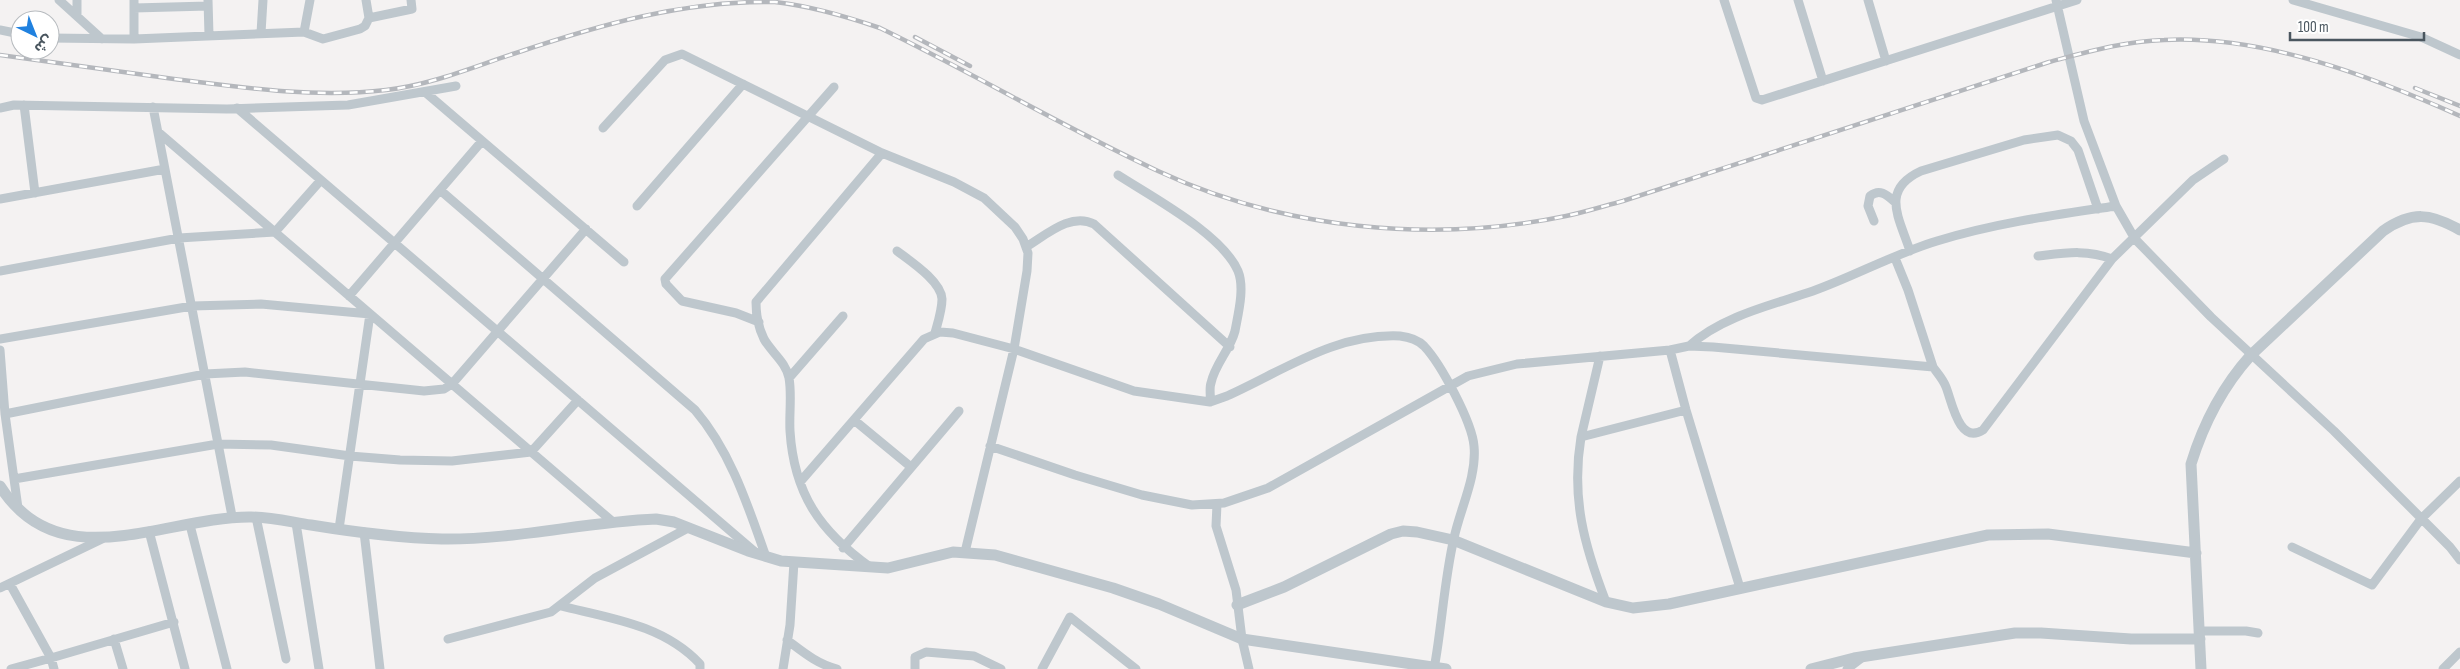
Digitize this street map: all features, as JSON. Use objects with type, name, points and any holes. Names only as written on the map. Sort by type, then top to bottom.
[{"type":"street","points":[[60,0],[102,39]]},
{"type":"street","points":[[77,0],[77,16]]},
{"type":"street","points":[[261,32],[263,0]]},
{"type":"street","points":[[304,32],[310,0]]},
{"type":"street","points":[[369,18],[412,9],[411,0]]},
{"type":"street","points":[[1724,0],[1758,100],[1769,99],[2056,3],[2077,0]]},
{"type":"street","points":[[1798,0],[1823,81]]},
{"type":"street","points":[[1868,0],[1886,60]]},
{"type":"street","points":[[2293,0],[2421,37],[2460,56]]},
{"type":"street","points":[[60,38],[134,39],[209,34],[304,32],[323,39],[335,37],[365,26],[369,18],[365,1]]},
{"type":"street","points":[[134,39],[134,4],[208,3],[209,34]]},
{"type":"street","points":[[2056,3],[2084,121],[2116,206],[2135,239],[2250,355],[2334,431],[2450,547],[2460,560]]},
{"type":"street","points":[[603,128],[665,60],[682,54],[882,152],[954,182],[984,198],[1015,227],[1026,247],[1027,271],[1014,349],[965,552]]},
{"type":"street","points":[[637,206],[743,84]]},
{"type":"street","points":[[0,108],[24,105],[237,108],[348,105],[456,86]]},
{"type":"street","points":[[759,322],[736,313],[682,301],[666,284],[665,278],[834,87]]},
{"type":"street","points":[[425,92],[624,262]]},
{"type":"street","points":[[24,105],[35,193]]},
{"type":"street","points":[[153,108],[232,516]]},
{"type":"street","points":[[237,108],[762,556]]},
{"type":"street","points":[[158,132],[612,522]]},
{"type":"street","points":[[1910,251],[1894,202],[1895,193],[1908,177],[1921,171],[2024,140],[2058,135],[2071,141],[2078,150],[2098,209]]},
{"type":"street","points":[[348,296],[482,141]]},
{"type":"street","points":[[872,569],[843,548],[819,522],[805,497],[790,434],[789,378],[782,362],[764,339],[756,302],[882,152]]},
{"type":"street","points":[[1895,258],[1908,290],[1933,368],[1942,379],[1956,416],[1964,429],[1978,433],[1983,430],[2112,260],[2192,180],[2224,159]]},
{"type":"street","points":[[0,199],[165,169]]},
{"type":"street","points":[[1118,175],[1199,226],[1228,256],[1238,271],[1241,285],[1230,346],[1210,384],[1210,402]]},
{"type":"street","points":[[0,271],[178,238],[275,232],[321,180]]},
{"type":"street","points":[[440,190],[544,278],[695,410],[706,422],[730,463],[762,556]]},
{"type":"street","points":[[1874,221],[1868,206],[1870,196],[1880,192],[1894,202]]},
{"type":"street","points":[[1689,346],[1701,334],[1732,320],[1851,277],[1936,241],[2008,222],[2116,206]]},
{"type":"street","points":[[2202,669],[2190,464],[2196,446],[2218,400],[2238,368],[2250,355],[2383,230],[2400,219],[2428,217],[2444,221],[2460,230]]},
{"type":"street","points":[[1026,247],[1068,222],[1086,220],[1094,224],[1230,346]]},
{"type":"street","points":[[5,414],[205,374],[245,372],[424,391],[444,389],[452,384],[586,229]]},
{"type":"street","points":[[897,251],[924,272],[938,286],[942,297],[935,334]]},
{"type":"street","points":[[2038,256],[2071,252],[2098,253],[2112,260]]},
{"type":"street","points":[[0,339],[192,306],[261,304],[370,314]]},
{"type":"street","points":[[339,529],[370,314]]},
{"type":"street","points":[[789,378],[843,316]]},
{"type":"street","points":[[0,486],[19,512],[36,524],[74,536],[102,539],[190,525],[232,516],[256,517],[414,538],[474,539],[612,522],[656,519],[688,528],[762,556],[794,562],[872,569],[888,568],[953,552],[995,555],[1114,588],[1159,604],[1242,639],[1438,668],[1453,540],[1473,468],[1474,447],[1471,430],[1449,386],[1435,361],[1423,345],[1414,339],[1400,336],[1359,340],[1330,346],[1228,396],[1210,402],[1134,391],[1014,349],[954,333],[935,334],[924,339],[800,482]]},
{"type":"street","points":[[990,446],[1075,475],[1142,495],[1192,505],[1217,504],[1243,498],[1268,488],[1449,386],[1468,376],[1493,368],[1670,350],[1689,346],[1758,350],[1933,368]]},
{"type":"street","points":[[0,350],[5,414],[19,512]]},
{"type":"street","points":[[1670,350],[1686,410],[1740,588]]},
{"type":"street","points":[[1600,356],[1581,437],[1576,480],[1582,530],[1606,602]]},
{"type":"street","points":[[14,479],[218,444],[272,445],[350,456],[400,460],[452,461],[531,452],[578,400]]},
{"type":"street","points":[[1581,437],[1686,410]]},
{"type":"street","points":[[843,548],[959,411]]},
{"type":"street","points":[[854,420],[912,467]]},
{"type":"street","points":[[2292,547],[2372,585],[2420,519],[2460,480]]},
{"type":"street","points":[[1217,504],[1216,526],[1230,567],[1249,669]]},
{"type":"street","points":[[256,517],[286,659]]},
{"type":"street","points":[[296,523],[319,669]]},
{"type":"street","points":[[190,525],[228,669]]},
{"type":"street","points":[[448,638],[541,616],[561,606],[595,578],[688,528]]},
{"type":"street","points":[[1237,605],[1284,587],[1391,534],[1403,531],[1453,540],[1606,602],[1633,608],[1651,607],[1988,534],[2048,534],[2196,553]]},
{"type":"street","points":[[148,532],[174,622],[185,669]]},
{"type":"street","points":[[364,532],[380,669]]},
{"type":"street","points":[[0,588],[102,539]]},
{"type":"street","points":[[783,669],[794,562]]},
{"type":"street","points":[[10,584],[51,658],[54,669]]},
{"type":"street","points":[[561,606],[624,621],[657,632],[689,652],[700,664],[700,669]]},
{"type":"street","points":[[1042,669],[1070,617],[1136,669]]},
{"type":"street","points":[[11,669],[174,622]]},
{"type":"street","points":[[1811,669],[1866,656],[2015,633],[2131,639],[2246,631],[2258,633]]},
{"type":"street","points":[[114,639],[123,669]]},
{"type":"street","points":[[787,640],[824,666],[837,669]]},
{"type":"street","points":[[914,669],[915,657],[926,652],[974,656],[1001,669]]},
{"type":"street","points":[[2443,669],[2460,652]]},
{"type":"street","points":[[1847,669],[1866,656]]},
{"type":"railway","points":[[0,55],[253,89],[333,93],[360,92],[403,88],[436,80],[579,33],[643,16],[708,5],[741,2],[775,2],[828,12],[880,28],[1123,154],[1206,191],[1255,206],[1306,218],[1358,226],[1411,229],[1463,229],[1515,224],[1580,213],[1623,201],[2049,62],[2135,42],[2201,40],[2240,44],[2278,51],[2353,73],[2460,116]]},
{"type":"railway","points":[[915,37],[970,66]]},
{"type":"railway","points":[[2415,88],[2460,106]]}]
